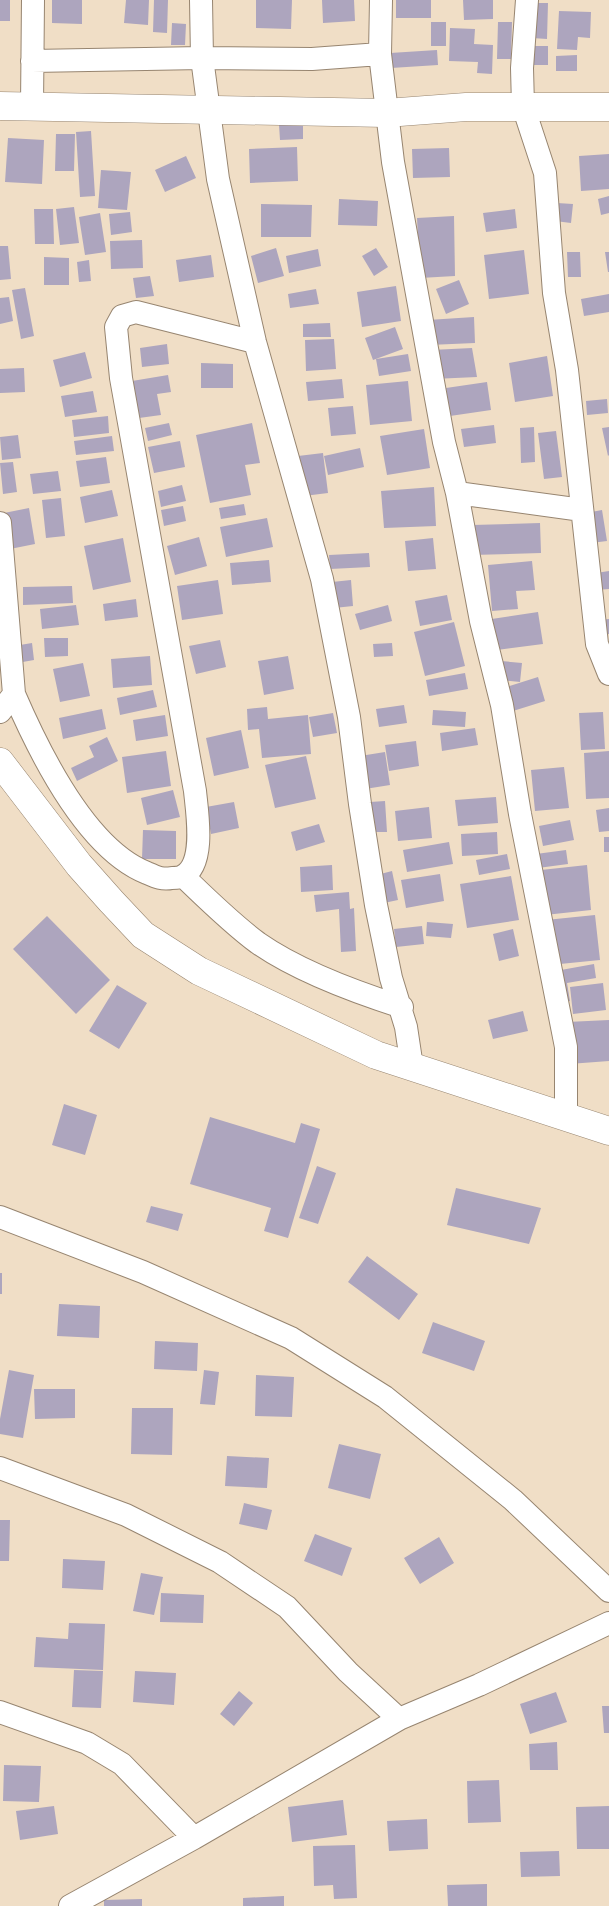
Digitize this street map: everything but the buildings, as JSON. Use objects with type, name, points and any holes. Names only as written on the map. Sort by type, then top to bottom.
[{"type":"street","points":[[32,106],[33,0]]},
{"type":"street","points":[[201,0],[202,58],[207,109],[218,179],[255,342],[322,579],[349,718],[360,804],[391,978],[402,1007],[412,1066]]},
{"type":"street","points":[[381,0],[380,54],[386,113],[411,268],[481,621],[502,705],[520,814],[566,1046],[566,1118]]},
{"type":"street","points":[[527,0],[522,68],[523,106],[545,172],[554,293],[567,370],[597,644],[609,674]]},
{"type":"street","points":[[32,61],[202,58],[312,59],[380,54]]},
{"type":"street","points":[[0,106],[386,113],[466,107],[609,107]]},
{"type":"street","points":[[0,523],[14,694],[31,733],[62,788],[102,842],[132,868],[163,880],[183,876],[195,865],[198,846],[195,791],[121,378],[116,327],[122,316],[136,312],[255,342]]},
{"type":"street","points":[[457,493],[582,510]]},
{"type":"street","points":[[0,712],[14,694]]},
{"type":"street","points":[[0,762],[79,865],[143,935],[199,971],[334,1037],[376,1055],[609,1131]]},
{"type":"street","points":[[183,876],[230,920],[260,944],[354,991],[402,1007]]},
{"type":"street","points":[[354,991],[391,978]]},
{"type":"street","points":[[0,1217],[143,1272],[291,1338],[385,1397],[513,1500],[609,1591]]},
{"type":"street","points":[[0,1468],[126,1515],[220,1562],[287,1607],[348,1672],[399,1719]]},
{"type":"street","points":[[70,1906],[194,1838],[399,1719],[479,1685],[609,1623]]},
{"type":"street","points":[[0,1712],[87,1743],[122,1764],[194,1838]]}]
